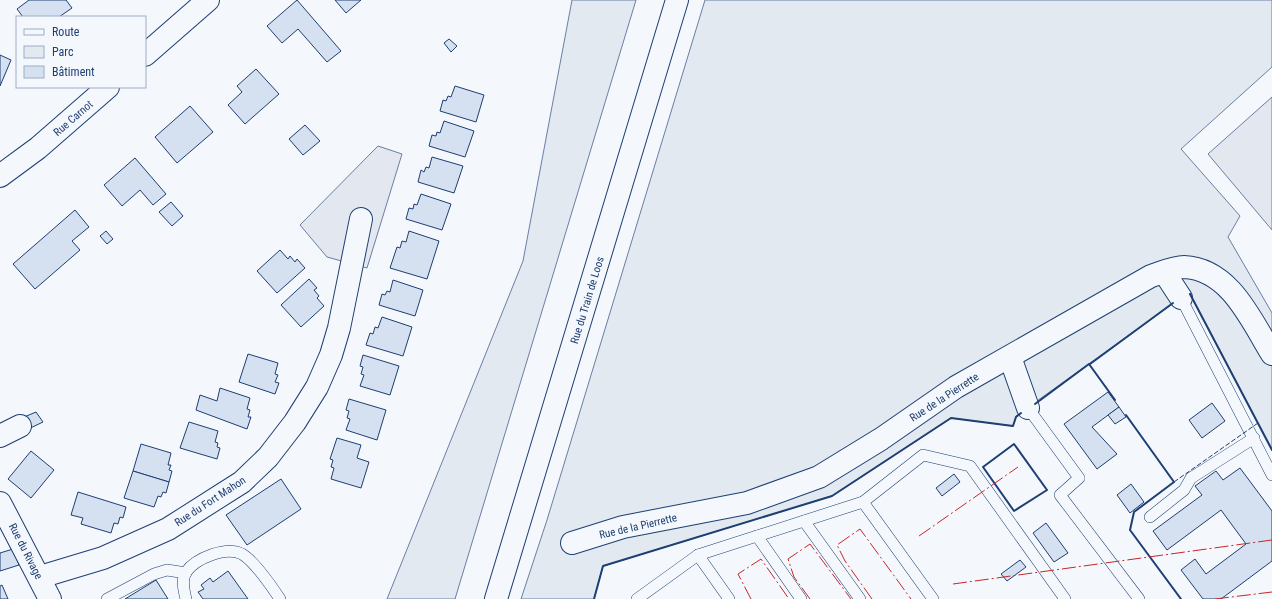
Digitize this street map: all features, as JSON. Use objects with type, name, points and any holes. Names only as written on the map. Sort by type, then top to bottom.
[{"type":"street","points":[[146,54],[208,0]]},
{"type":"street","name":"Rue du Train de Loos","points":[[496,599],[677,0]]},
{"type":"street","name":"Rue Carnot","points":[[0,176],[38,148],[107,88]]},
{"type":"street","name":"Rue Carnot","points":[[0,188],[38,148]]},
{"type":"street","name":"Rue du Fort Mahon","points":[[40,577],[103,558],[168,529],[242,482],[268,457],[295,422],[316,387],[331,355],[339,328],[361,219]]},
{"type":"street","name":"Rue de la Pierrette","points":[[572,543],[624,527],[746,503],[819,477],[881,439],[956,387],[1151,276],[1182,267],[1198,269],[1210,273],[1238,297],[1272,354]]},
{"type":"street","points":[[1164,272],[1181,298]]},
{"type":"street","points":[[1010,357],[1028,408]]},
{"type":"street","points":[[0,436],[20,426]]},
{"type":"street","name":"Rue du Rivage","points":[[0,503],[40,577],[50,599]]},
{"type":"lane","points":[[1181,298],[1272,475]]},
{"type":"lane","points":[[1028,408],[1079,478],[1060,495],[1134,597]]},
{"type":"lane","points":[[1150,517],[1184,490],[1191,478],[1254,438]]},
{"type":"lane","points":[[637,599],[698,555],[863,502],[923,455],[970,466],[1065,599]]},
{"type":"lane","points":[[863,502],[933,599]]},
{"type":"lane","points":[[804,521],[860,599]]},
{"type":"lane","points":[[756,536],[801,599]]},
{"type":"lane","points":[[186,599],[183,586],[186,573],[200,559],[220,552],[241,554],[266,578],[280,599]]},
{"type":"lane","points":[[698,555],[730,599]]},
{"type":"lane","points":[[107,599],[154,574],[168,570],[186,573]]},
{"type":"green space","points":[[572,0],[636,0],[455,599],[387,599],[523,261]]},
{"type":"green space","points":[[705,0],[1272,0],[1272,67],[1181,149],[1240,216],[1228,237],[1272,313],[1272,450],[1189,292],[1016,416],[1013,426],[951,418],[832,496],[603,566],[594,599],[521,599],[547,520]]},
{"type":"shaded area","points":[[1272,97],[1272,230],[1208,154]]},
{"type":"shaded area","points":[[378,146],[402,154],[367,268],[327,257],[300,225]]},
{"type":"building","points":[[29,0],[66,0],[72,8],[60,16],[22,16],[17,9]]},
{"type":"building","points":[[297,0],[341,51],[327,62],[298,29],[282,43],[267,26]]},
{"type":"building","points":[[335,0],[361,0],[346,13]]},
{"type":"building","points":[[449,39],[457,46],[451,52],[444,43]]},
{"type":"building","points":[[0,55],[11,60],[0,86]]},
{"type":"building","points":[[256,69],[279,94],[245,124],[228,105],[242,92],[237,86]]},
{"type":"building","points":[[455,86],[484,95],[476,122],[440,111],[443,100],[446,101],[448,96],[451,97]]},
{"type":"building","points":[[190,106],[213,132],[177,163],[155,137]]},
{"type":"building","points":[[444,121],[474,131],[465,157],[429,146],[432,135],[436,136],[437,132],[440,133]]},
{"type":"building","points":[[305,125],[320,141],[303,155],[289,139]]},
{"type":"building","points":[[432,157],[463,166],[454,193],[418,182],[421,170],[424,172],[426,167],[429,168]]},
{"type":"building","points":[[135,158],[166,194],[153,205],[140,190],[122,206],[104,185]]},
{"type":"building","points":[[421,194],[451,204],[442,230],[406,219],[409,208],[413,209],[414,204],[417,205]]},
{"type":"building","points":[[171,202],[183,216],[172,226],[159,212]]},
{"type":"building","points":[[75,210],[89,227],[72,241],[80,250],[35,289],[13,264]]},
{"type":"building","points":[[106,231],[113,239],[107,244],[100,236]]},
{"type":"building","points":[[409,231],[439,241],[427,279],[390,268],[397,247],[400,248],[402,241],[406,242]]},
{"type":"building","points":[[280,250],[288,259],[290,256],[295,262],[297,259],[305,268],[277,293],[257,271]]},
{"type":"building","points":[[309,279],[317,288],[314,290],[319,296],[317,298],[324,306],[301,327],[281,305]]},
{"type":"building","points":[[393,280],[423,290],[415,316],[379,305],[382,294],[385,295],[387,291],[390,292]]},
{"type":"building","points":[[382,317],[412,327],[403,356],[366,345],[370,333],[373,334],[375,327],[378,328]]},
{"type":"building","points":[[248,354],[278,363],[275,374],[278,375],[275,382],[279,383],[275,394],[239,382]]},
{"type":"building","points":[[363,355],[399,366],[390,395],[360,386],[364,375],[361,374],[363,367],[360,366]]},
{"type":"building","points":[[220,388],[250,398],[247,409],[250,410],[248,417],[251,417],[247,429],[196,410],[200,395],[217,401]]},
{"type":"building","points":[[1108,392],[1119,407],[1092,427],[1117,454],[1097,469],[1064,424]]},
{"type":"building","points":[[349,399],[386,410],[377,440],[346,430],[350,419],[347,418],[349,411],[346,410]]},
{"type":"building","points":[[1212,403],[1225,421],[1202,438],[1189,420]]},
{"type":"building","points":[[1119,407],[1126,417],[1115,424],[1108,415]]},
{"type":"building","points":[[36,412],[43,422],[22,432],[17,420]]},
{"type":"building","points":[[189,422],[218,431],[215,442],[218,443],[217,447],[220,448],[217,459],[180,448]]},
{"type":"building","points":[[337,438],[361,445],[357,458],[369,462],[361,488],[331,479],[334,468],[331,467],[333,460],[330,459]]},
{"type":"building","points":[[141,444],[171,453],[168,465],[171,465],[169,470],[172,471],[169,482],[133,471]]},
{"type":"building","points":[[31,451],[54,470],[31,498],[8,479]]},
{"type":"building","points":[[1240,468],[1272,511],[1272,561],[1221,599],[1203,599],[1181,570],[1195,559],[1206,574],[1246,544],[1221,510],[1167,550],[1153,531],[1202,495],[1195,486],[1216,471],[1223,480]]},
{"type":"building","points":[[133,471],[169,482],[166,493],[163,492],[161,497],[158,496],[154,507],[124,498]]},
{"type":"building","points":[[954,474],[960,482],[942,496],[936,488]]},
{"type":"building","points":[[281,479],[301,509],[247,545],[226,515]]},
{"type":"building","points":[[1131,484],[1144,502],[1130,513],[1117,495]]},
{"type":"building","points":[[78,492],[126,507],[123,518],[120,517],[118,524],[114,523],[111,533],[81,524],[83,518],[71,515]]},
{"type":"building","points":[[1046,523],[1068,553],[1054,562],[1033,533]]},
{"type":"building","points":[[13,549],[19,565],[0,571],[0,553]]},
{"type":"building","points":[[1020,560],[1026,567],[1007,581],[1001,574]]},
{"type":"building","points":[[228,571],[248,599],[203,599],[198,592],[204,589],[201,585],[210,578],[213,582]]},
{"type":"building","points":[[156,580],[168,599],[125,599]]},
{"type":"building","points":[[2,585],[8,599],[0,599],[0,586]]},
{"type":"fence","points":[[1174,482],[1258,423]]},
{"type":"wall","points":[[1190,294],[1272,450]]},
{"type":"wall","points":[[1090,364],[1173,303]]},
{"type":"wall","points":[[1035,404],[1089,364],[1115,400]]},
{"type":"wall","points":[[594,599],[603,566],[832,496],[951,418],[1013,426],[1016,417],[1021,413]]},
{"type":"wall","points":[[1126,415],[1174,482],[1134,512],[1130,530],[1181,599]]},
{"type":"wall","points":[[1014,444],[1047,490],[1014,511],[983,467],[1014,444]]},
{"type":"power","points":[[919,536],[1018,467]]},
{"type":"power","points":[[872,599],[845,561],[837,545],[860,529],[911,599]]},
{"type":"power","points":[[953,584],[1272,540]]},
{"type":"power","points":[[810,599],[794,577],[788,559],[810,544],[851,599]]},
{"type":"power","points":[[751,599],[738,574],[761,559],[789,599]]},
{"type":"power","points":[[1215,599],[1272,592]]}]
